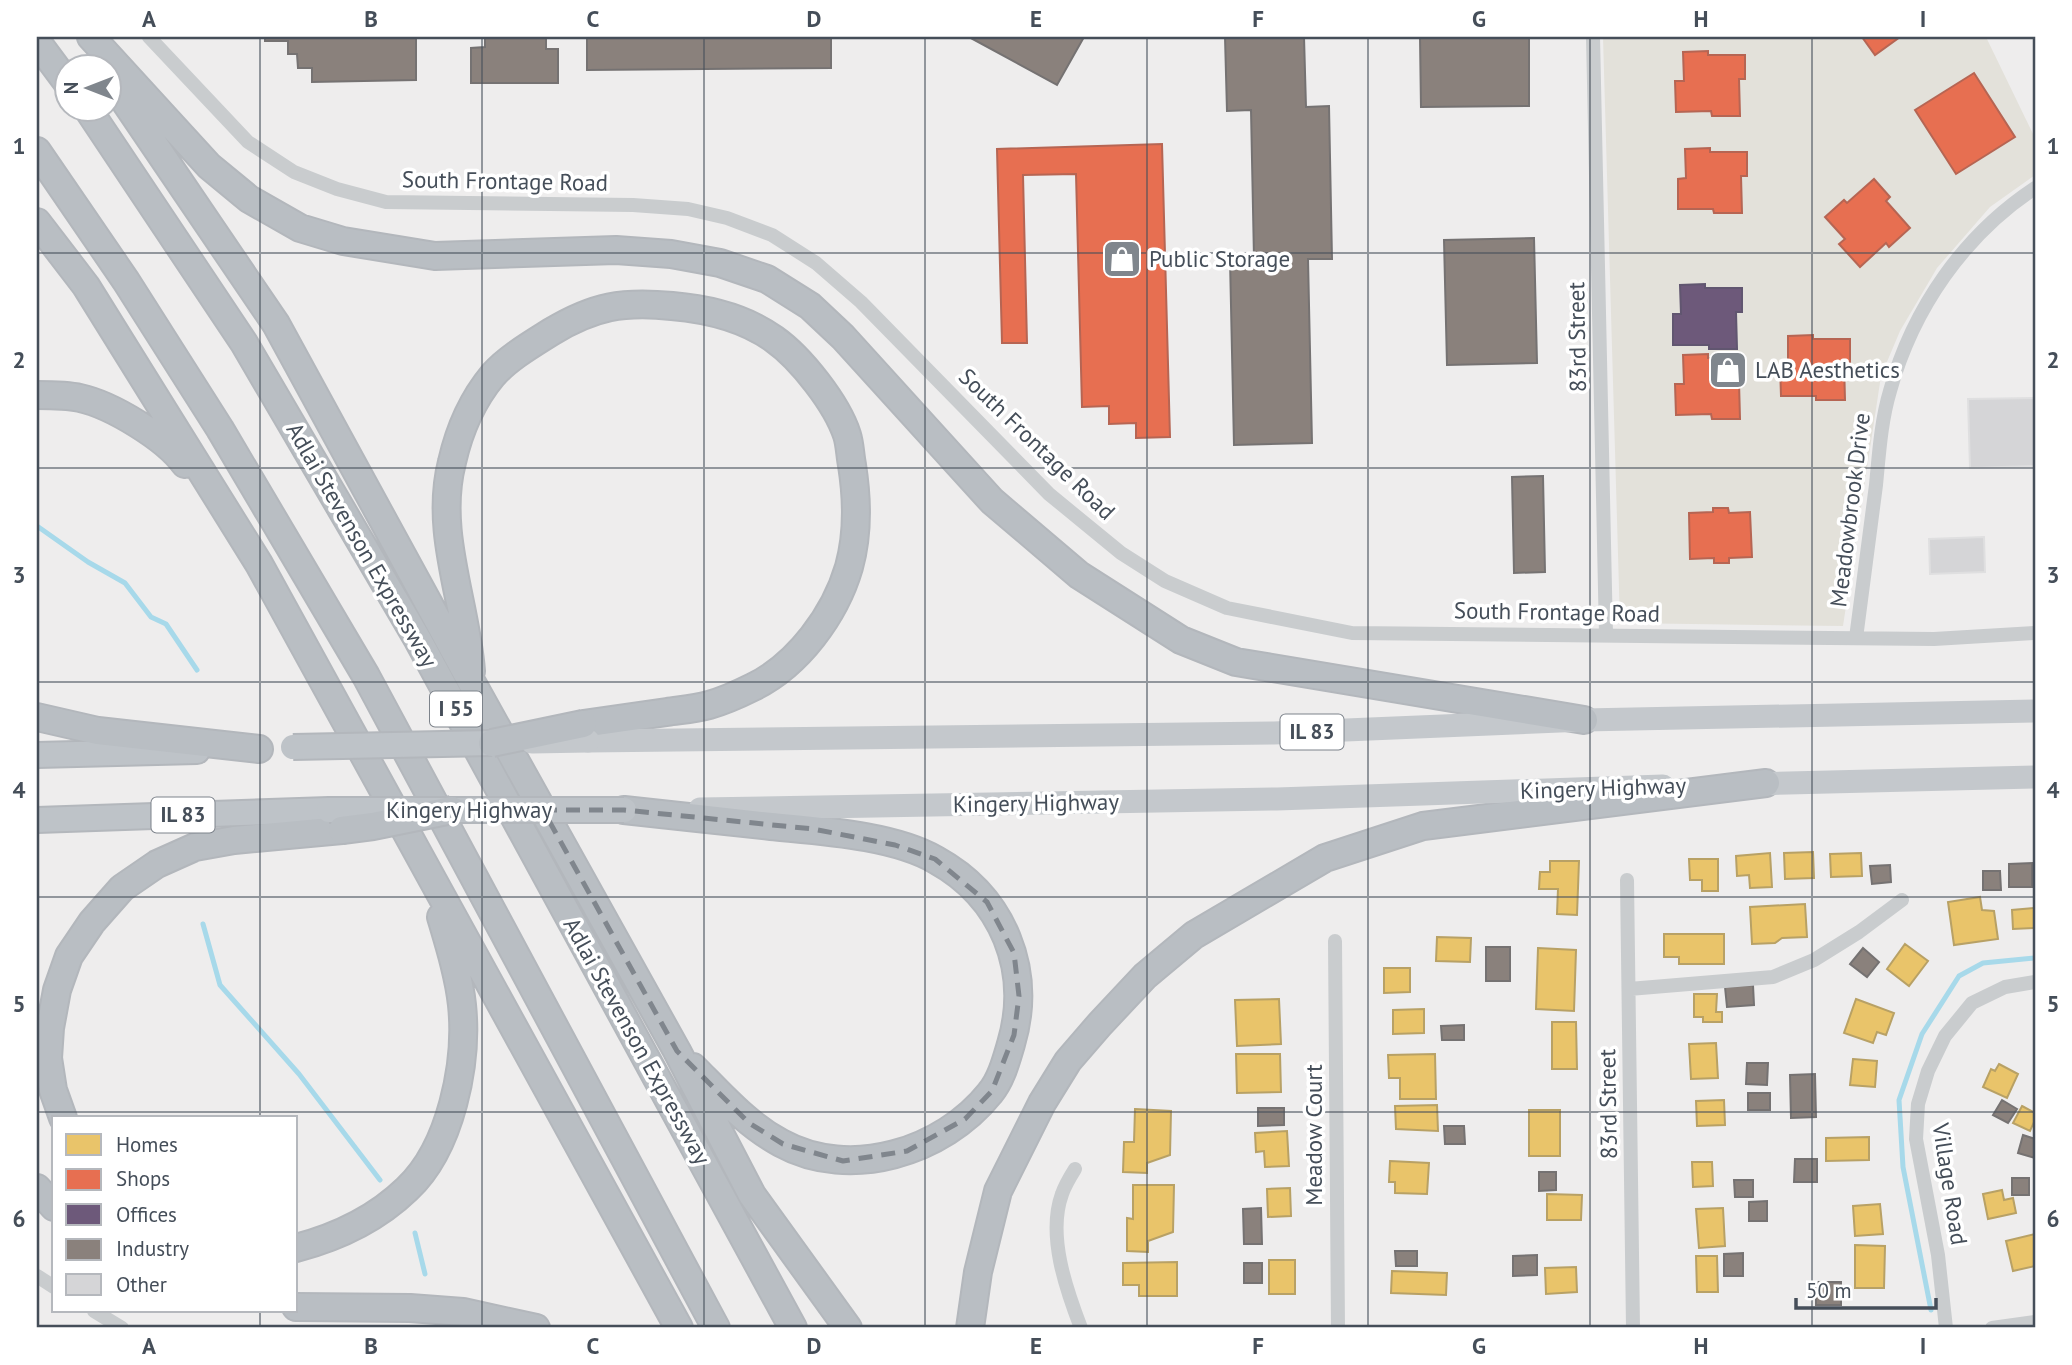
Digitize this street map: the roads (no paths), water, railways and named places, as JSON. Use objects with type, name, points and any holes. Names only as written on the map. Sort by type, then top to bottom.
[{"type":"highway","points":[[80,37],[91,52]]},
{"type":"highway","points":[[91,37],[209,166],[249,200],[300,228],[343,241],[435,256],[616,250],[671,254],[720,263],[767,279],[810,306],[843,337],[992,501],[1079,575],[1181,640],[1236,662],[1584,720]]},
{"type":"highway","points":[[37,42],[52,62]]},
{"type":"highway","points":[[122,98],[276,324],[677,1051],[752,1195],[848,1328]]},
{"type":"highway","name":"Adlai Stevenson Expressway","points":[[96,122],[244,343],[418,640],[793,1328]]},
{"type":"highway","name":"I 55","points":[[37,151],[126,281],[220,429],[366,676],[716,1328]]},
{"type":"highway","points":[[37,222],[86,286],[259,564],[679,1328]]},
{"type":"highway","points":[[37,755],[492,743],[586,732],[708,706],[755,686],[780,670],[809,640],[832,606],[849,566],[856,520],[854,475],[846,434],[806,368],[774,339],[734,318],[693,308],[650,304],[610,305],[571,320],[532,344],[494,374],[468,414],[451,463],[446,509],[455,585],[469,642],[472,683]]},
{"type":"highway","points":[[37,395],[81,398],[145,427],[180,457],[259,564]]},
{"type":"highway","points":[[37,718],[98,731],[259,749]]},
{"type":"highway","points":[[970,1328],[978,1272],[999,1191],[1042,1103],[1068,1061],[1100,1024],[1145,976],[1195,935],[1325,858],[1423,826],[1766,783]]},
{"type":"highway","points":[[62,1116],[53,1090],[48,1058],[57,990],[69,956],[92,922],[122,888],[157,864],[195,847],[335,820],[373,826],[452,810]]},
{"type":"highway","name":"Kingery Highway","points":[[452,810],[624,810]]},
{"type":"highway","points":[[624,810],[813,829],[895,845],[925,855],[970,883],[987,902],[1014,953],[1019,996],[1014,1035],[1005,1064],[992,1091],[965,1119],[907,1152],[874,1160],[843,1161],[783,1144],[749,1123],[677,1051]]},
{"type":"highway","name":"IL 83","points":[[37,820],[335,820]]},
{"type":"highway","points":[[298,1247],[349,1230],[380,1212],[409,1188],[429,1161],[457,1091],[462,1051],[462,1005],[446,932],[426,868]]},
{"type":"highway","points":[[37,1188],[52,1204]]},
{"type":"highway","points":[[298,1307],[411,1308],[463,1312],[536,1328]]},
{"type":"main road","name":"IL 83","points":[[586,732],[1274,733],[1584,720],[2035,711]]},
{"type":"main road","name":"Kingery Highway","points":[[624,810],[1277,799],[2035,777]]},
{"type":"street","name":"South Frontage Road","points":[[149,37],[248,142],[294,172],[337,189],[386,202],[633,205],[688,209],[727,218],[772,235],[816,263],[861,302],[1049,494],[1121,553],[1165,581],[1227,608],[1352,633],[1934,639],[2035,633]]},
{"type":"street","name":"83rd Street","points":[[1592,37],[1606,635]]},
{"type":"street","name":"Meadowbrook Drive","points":[[1856,638],[1884,417],[1895,372],[1909,336],[1942,278],[1984,228],[2035,188]]},
{"type":"street","name":"83rd Street","points":[[1627,880],[1633,1328]]},
{"type":"street","points":[[1629,989],[1773,977],[1814,960],[1859,932],[1902,900]]},
{"type":"street","name":"Meadow Court","points":[[1335,941],[1338,1328]]},
{"type":"street","name":"Village Road","points":[[1947,1328],[1938,1255],[1916,1139],[1918,1104],[1928,1071],[1945,1037],[1972,1003],[2005,987],[2035,982]]},
{"type":"street","points":[[1075,1169],[1062,1194],[1056,1217],[1058,1246],[1069,1297],[1081,1328]]},
{"type":"street","points":[[96,1312],[122,1328]]},
{"type":"street","points":[[1992,1328],[2035,1321]]},
{"type":"waterway","points":[[37,526],[88,562],[125,583],[151,617],[166,624],[197,670]]},
{"type":"waterway","points":[[203,924],[220,985],[299,1074],[380,1180]]},
{"type":"waterway","points":[[1931,1310],[1903,1167],[1899,1100],[1922,1034],[1959,976],[1983,963],[2035,958]]},
{"type":"waterway","points":[[415,1233],[425,1274]]},
{"type":"place","name":"Public Storage","points":[[1122,259]]},
{"type":"place","name":"LAB Aesthetics","points":[[1728,370]]}]
